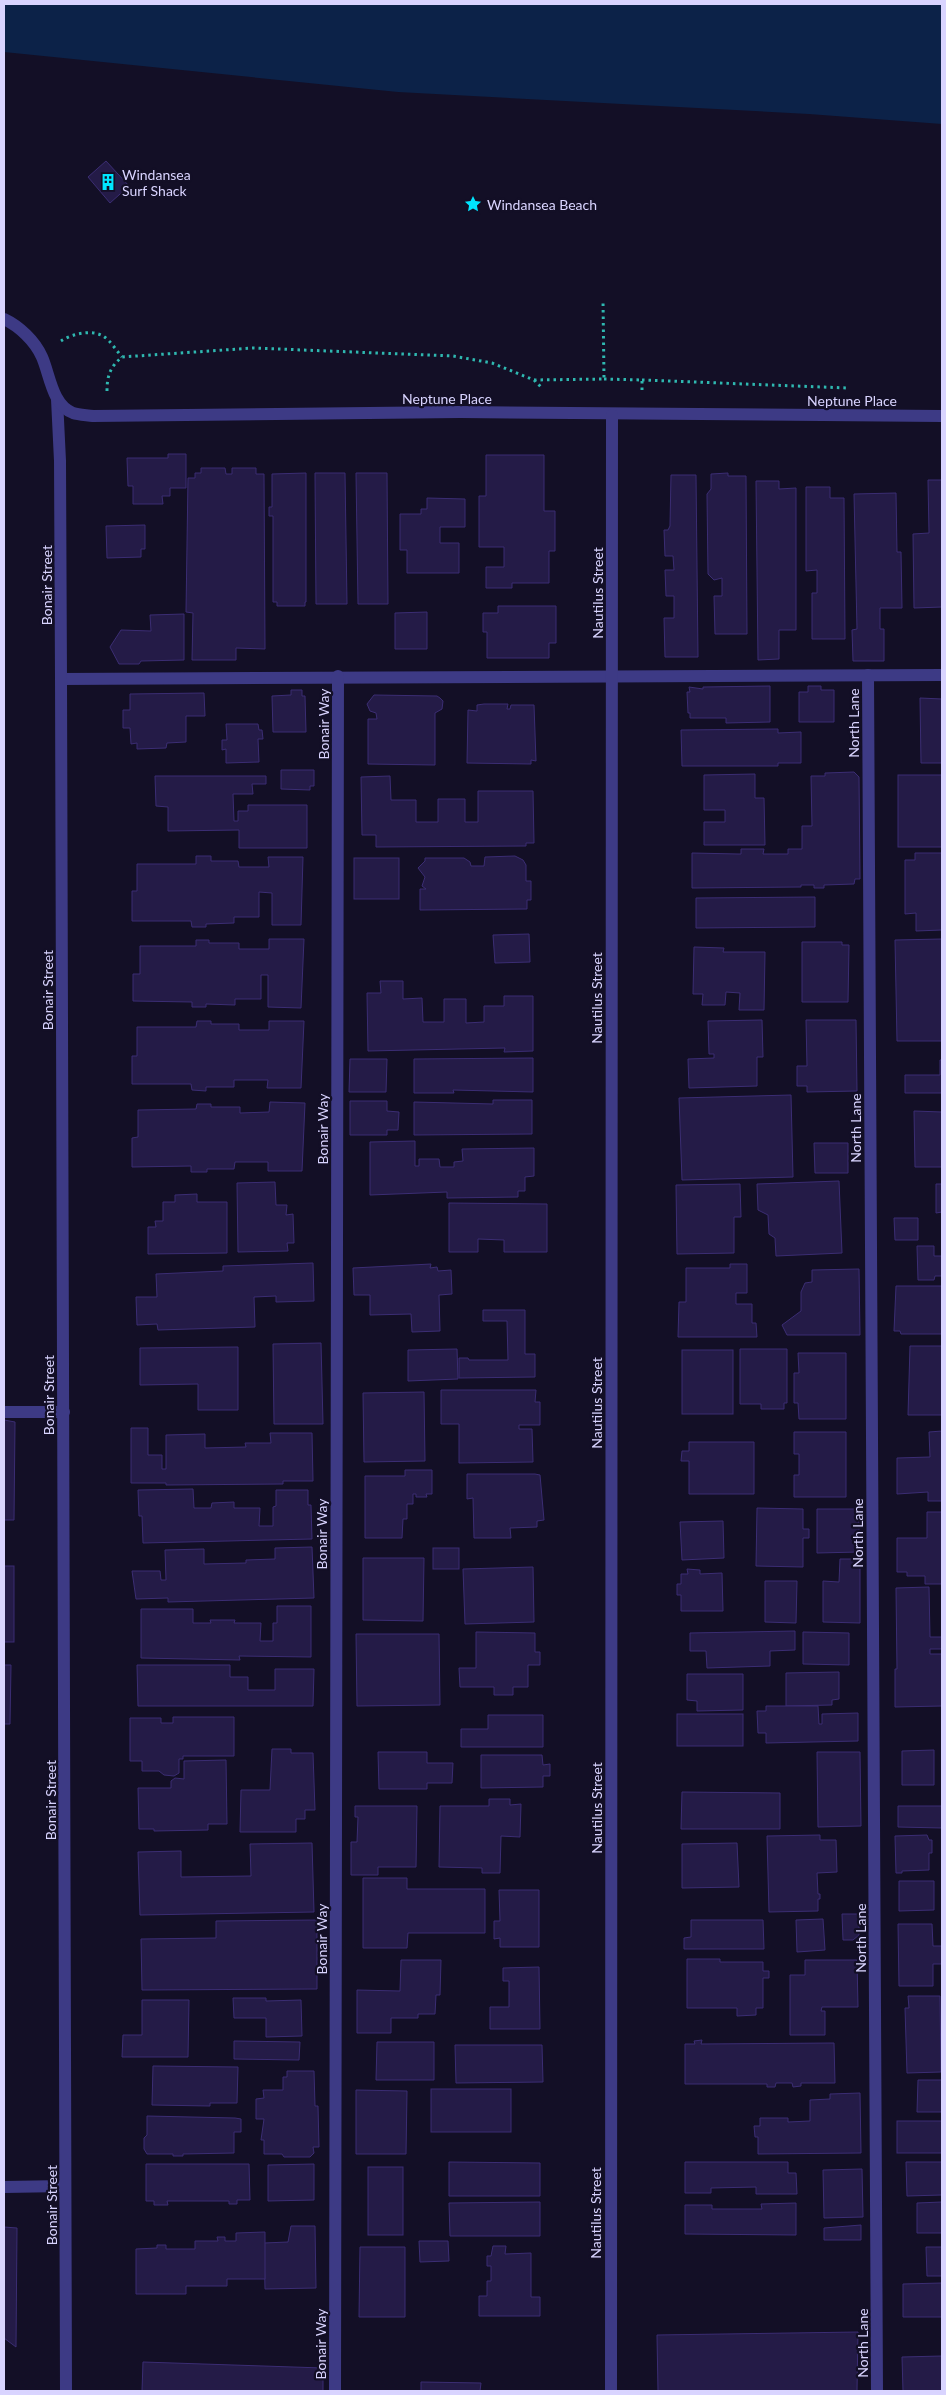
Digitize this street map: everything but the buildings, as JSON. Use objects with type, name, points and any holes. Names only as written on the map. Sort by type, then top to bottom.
[{"type":"street","points":[[4,319],[14,324],[31,340],[42,355],[57,399]]},
{"type":"street","name":"Neptune Place","points":[[57,399],[72,413],[93,416],[106,414],[550,413],[942,416]]},
{"type":"street","name":"Bonair Street","points":[[57,399],[60,461],[61,679],[66,2391]]},
{"type":"street","name":"Nautilus Street","points":[[610,2391],[612,414]]},
{"type":"street","points":[[61,679],[338,676],[942,675]]},
{"type":"street","name":"Bonair Way","points":[[335,2391],[338,676]]},
{"type":"street","name":"North Lane","points":[[868,676],[877,2391]]},
{"type":"street","points":[[4,1412],[64,1412]]},
{"type":"street","points":[[4,2187],[66,2186]]},
{"type":"path","points":[[106,414],[107,378],[113,364],[122,356],[252,348],[453,356],[492,363],[534,380],[604,379],[604,300]]},
{"type":"path","points":[[42,355],[66,338],[90,332],[103,336],[122,356]]},
{"type":"path","points":[[534,380],[546,394],[550,413]]},
{"type":"water","points":[[4,4],[942,4],[942,124],[809,114],[398,92],[4,52]]},
{"type":"place","name":"Windansea Surf Shack","points":[[108,182]]},
{"type":"place","name":"Windansea Beach","points":[[473,204]]}]
